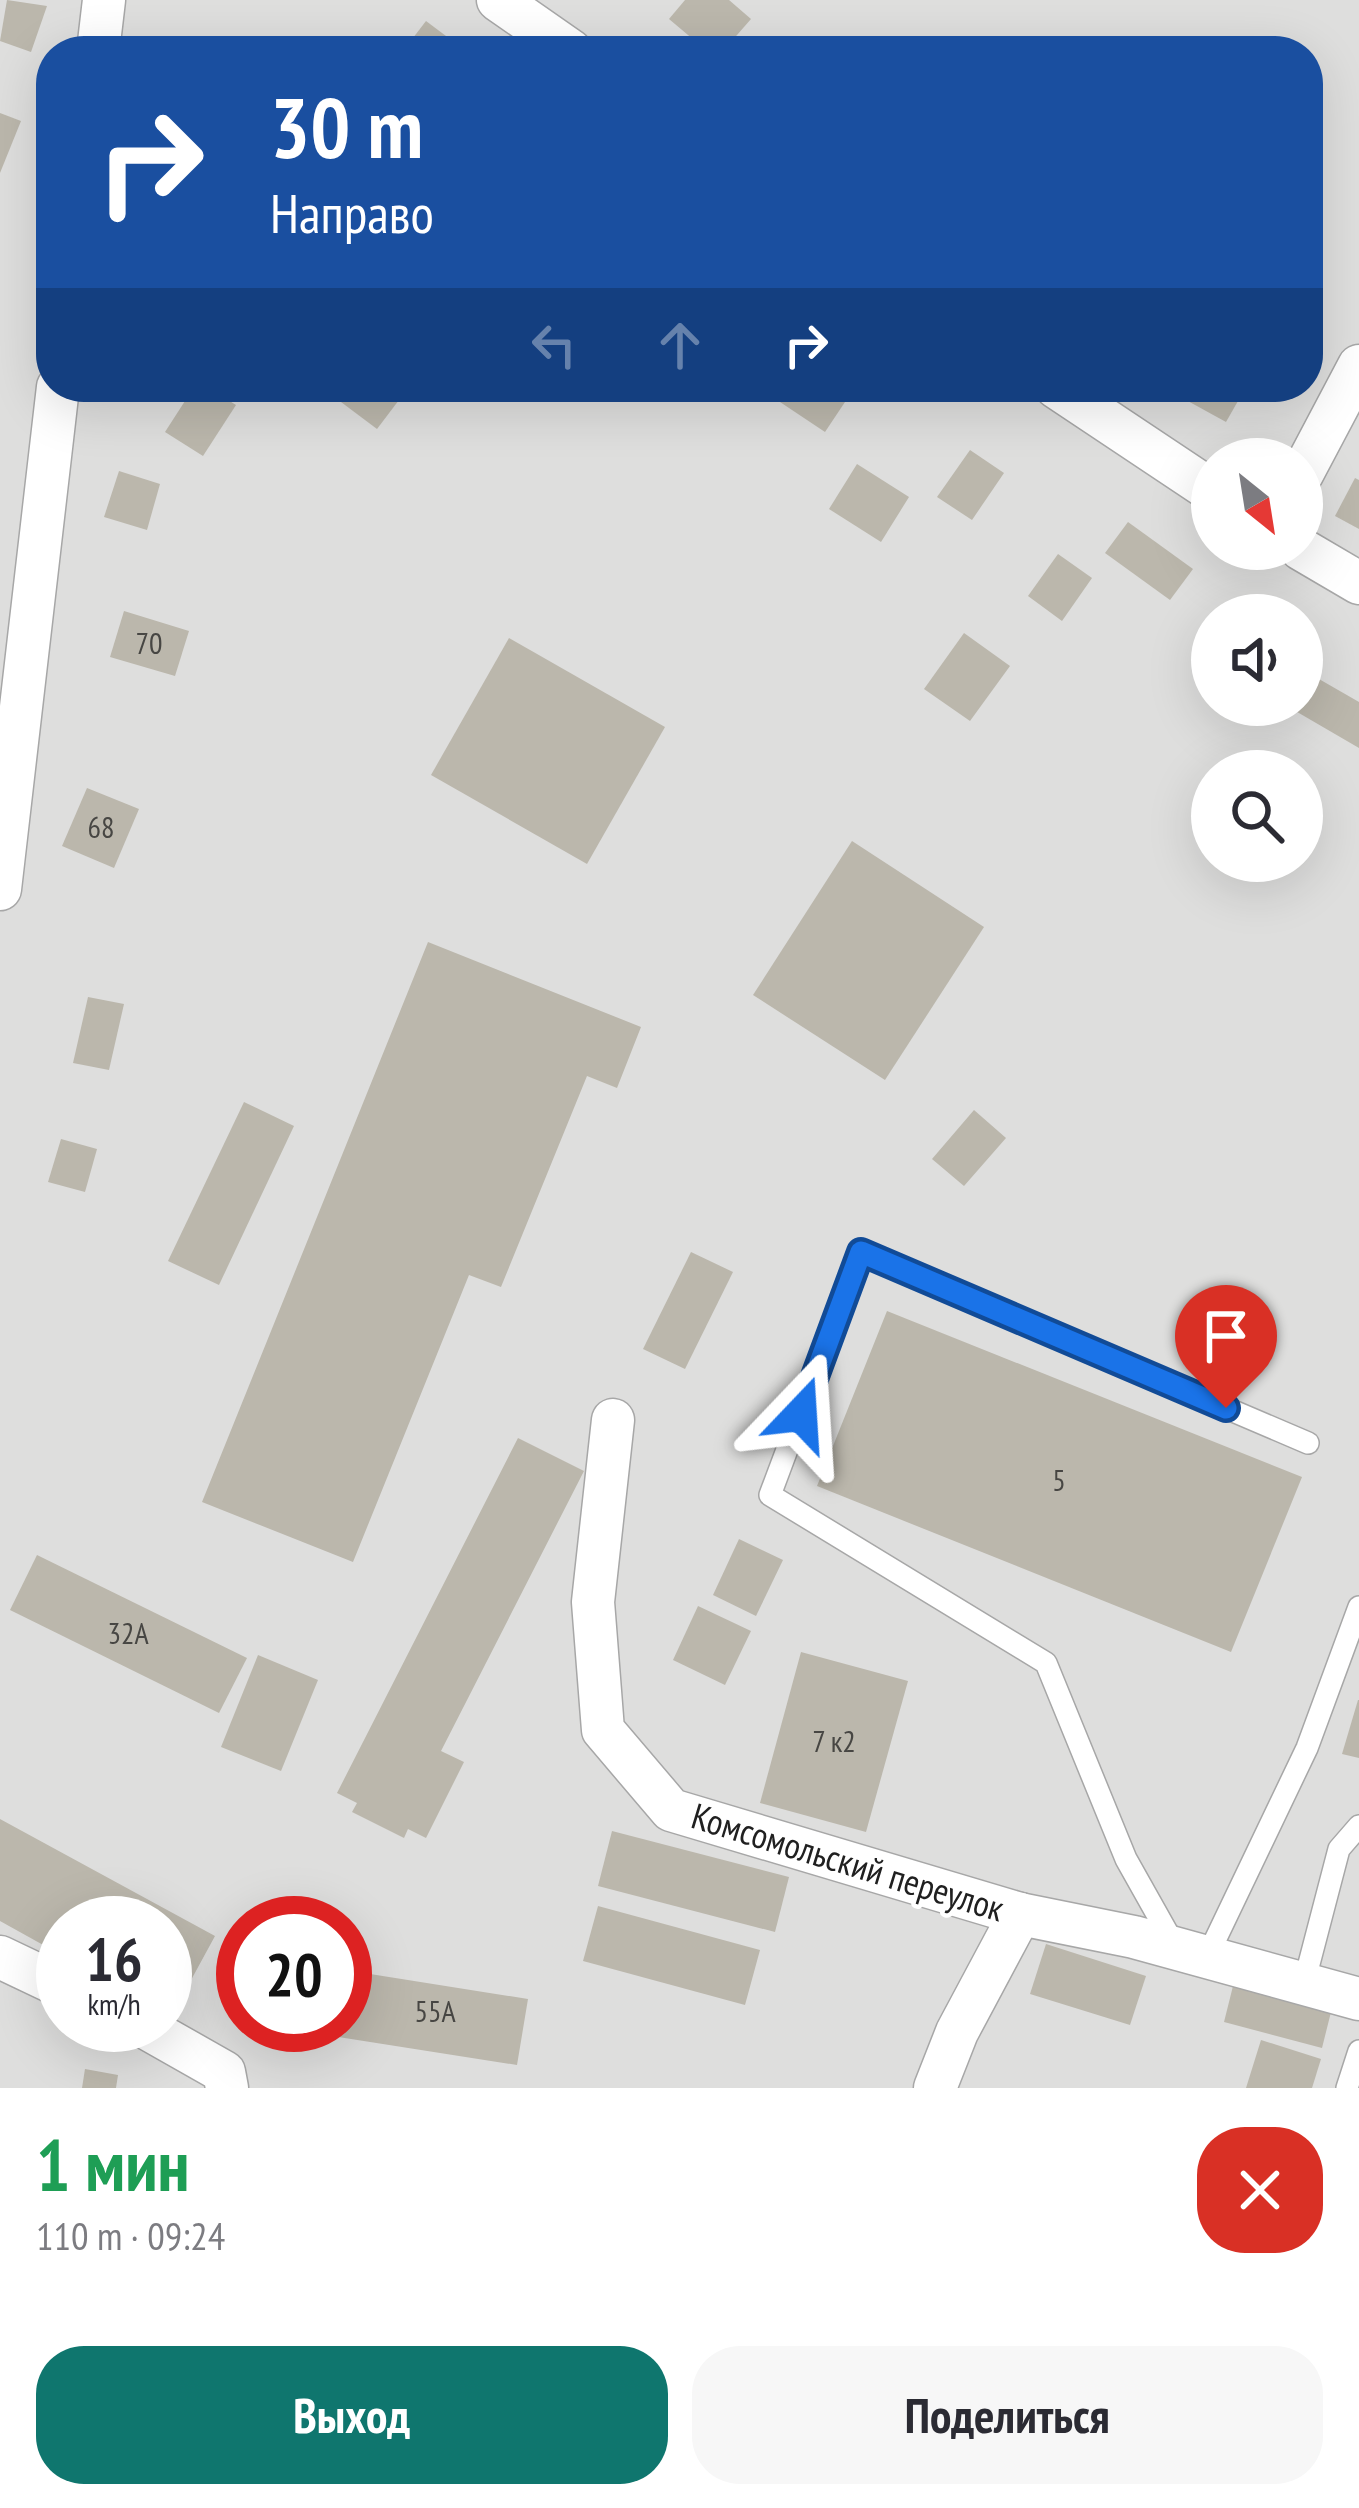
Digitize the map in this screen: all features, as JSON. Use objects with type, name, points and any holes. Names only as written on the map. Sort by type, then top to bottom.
[{"type":"street","points":[[100,36],[104,0]]},
{"type":"street","points":[[498,0],[550,36]]},
{"type":"street","points":[[1321,438],[1359,366]]},
{"type":"street","points":[[0,890],[56,402]]},
{"type":"street","points":[[1078,402],[1191,477]]},
{"type":"street","points":[[1323,562],[1359,584]]},
{"type":"street","name":"Комсомольский переулок","points":[[613,1420],[593,1602],[603,1730],[671,1810],[1020,1914],[1191,1953],[1359,1999]]},
{"type":"street","points":[[935,2088],[957,2032],[1020,1914]]},
{"type":"street","points":[[0,1957],[36,1974]]},
{"type":"street","points":[[192,2050],[224,2072],[226,2088]]},
{"type":"lane","points":[[1307,1443],[861,1252],[770,1495],[1046,1663],[1126,1859],[1191,1953],[1306,1748],[1359,1606]]},
{"type":"lane","points":[[1304,1983],[1339,1849],[1359,1826]]},
{"type":"lane","points":[[1347,2088],[1359,2051]]},
{"type":"shaded area","points":[[0,0],[1359,0],[1359,2088],[0,2088]]},
{"type":"building","points":[[7,0],[47,6],[31,52],[0,41]]},
{"type":"building","points":[[685,0],[729,0],[751,19],[736,36],[689,36],[669,19]]},
{"type":"building","points":[[426,21],[446,36],[414,36]]},
{"type":"building","points":[[0,113],[21,121],[0,173]]},
{"type":"building","points":[[184,402],[236,405],[203,456],[165,432]]},
{"type":"building","points":[[341,402],[397,402],[377,429]]},
{"type":"building","points":[[780,402],[845,402],[825,432]]},
{"type":"building","points":[[1190,402],[1237,402],[1226,422]]},
{"type":"building","points":[[970,450],[1004,473],[972,520],[937,497]]},
{"type":"building","points":[[857,464],[909,497],[881,542],[829,509]]},
{"type":"building","points":[[119,471],[160,484],[147,530],[104,517]]},
{"type":"building","points":[[1355,478],[1359,480],[1359,529],[1335,516]]},
{"type":"building","points":[[1128,522],[1192,570],[1170,600],[1105,553]]},
{"type":"building","points":[[1058,554],[1092,578],[1062,621],[1028,596]]},
{"type":"building","points":[[124,611],[189,631],[175,676],[110,657]]},
{"type":"building","points":[[964,633],[1010,666],[970,721],[924,689]]},
{"type":"building","points":[[509,638],[665,727],[587,864],[431,775]]},
{"type":"building","points":[[1323,681],[1359,702],[1359,748],[1321,726]]},
{"type":"building","points":[[87,788],[139,809],[114,868],[62,846]]},
{"type":"building","points":[[852,841],[984,927],[885,1080],[753,995]]},
{"type":"building","points":[[428,942],[641,1027],[617,1088],[587,1076],[501,1287],[469,1275],[353,1562],[202,1502]]},
{"type":"building","points":[[88,997],[124,1004],[109,1070],[73,1063]]},
{"type":"building","points":[[244,1102],[294,1126],[219,1285],[168,1261]]},
{"type":"building","points":[[974,1110],[1006,1138],[964,1186],[932,1159]]},
{"type":"building","points":[[61,1139],[97,1149],[85,1192],[48,1182]]},
{"type":"building","points":[[691,1252],[733,1272],[685,1369],[643,1349]]},
{"type":"building","points":[[887,1311],[1302,1477],[1231,1652],[817,1486]]},
{"type":"building","points":[[518,1438],[584,1471],[441,1751],[464,1762],[426,1838],[408,1829],[404,1838],[352,1812],[357,1803],[337,1793]]},
{"type":"building","points":[[739,1539],[783,1560],[756,1616],[713,1595]]},
{"type":"building","points":[[37,1555],[247,1658],[219,1713],[10,1610]]},
{"type":"building","points":[[698,1606],[751,1631],[725,1685],[673,1660]]},
{"type":"building","points":[[801,1652],[908,1681],[866,1832],[760,1803]]},
{"type":"building","points":[[258,1655],[318,1680],[281,1771],[221,1747]]},
{"type":"building","points":[[1359,1700],[1359,1758],[1342,1754]]},
{"type":"building","points":[[0,1819],[141,1896],[36,1896],[36,1941],[0,1921]]},
{"type":"building","points":[[612,1831],[789,1877],[775,1932],[598,1886]]},
{"type":"building","points":[[598,1906],[760,1950],[745,2005],[583,1961]]},
{"type":"building","points":[[192,1923],[215,1936],[192,1978]]},
{"type":"building","points":[[1046,1944],[1146,1976],[1130,2025],[1030,1994]]},
{"type":"building","points":[[372,1974],[528,1999],[517,2065],[372,2042]]},
{"type":"building","points":[[1234,1982],[1332,2008],[1322,2048],[1224,2022]]},
{"type":"building","points":[[1261,2040],[1321,2059],[1312,2088],[1246,2088]]},
{"type":"building","points":[[85,2069],[118,2075],[116,2088],[82,2088]]},
{"type":"route","points":[[801,1414],[861,1252],[1226,1408]]}]
